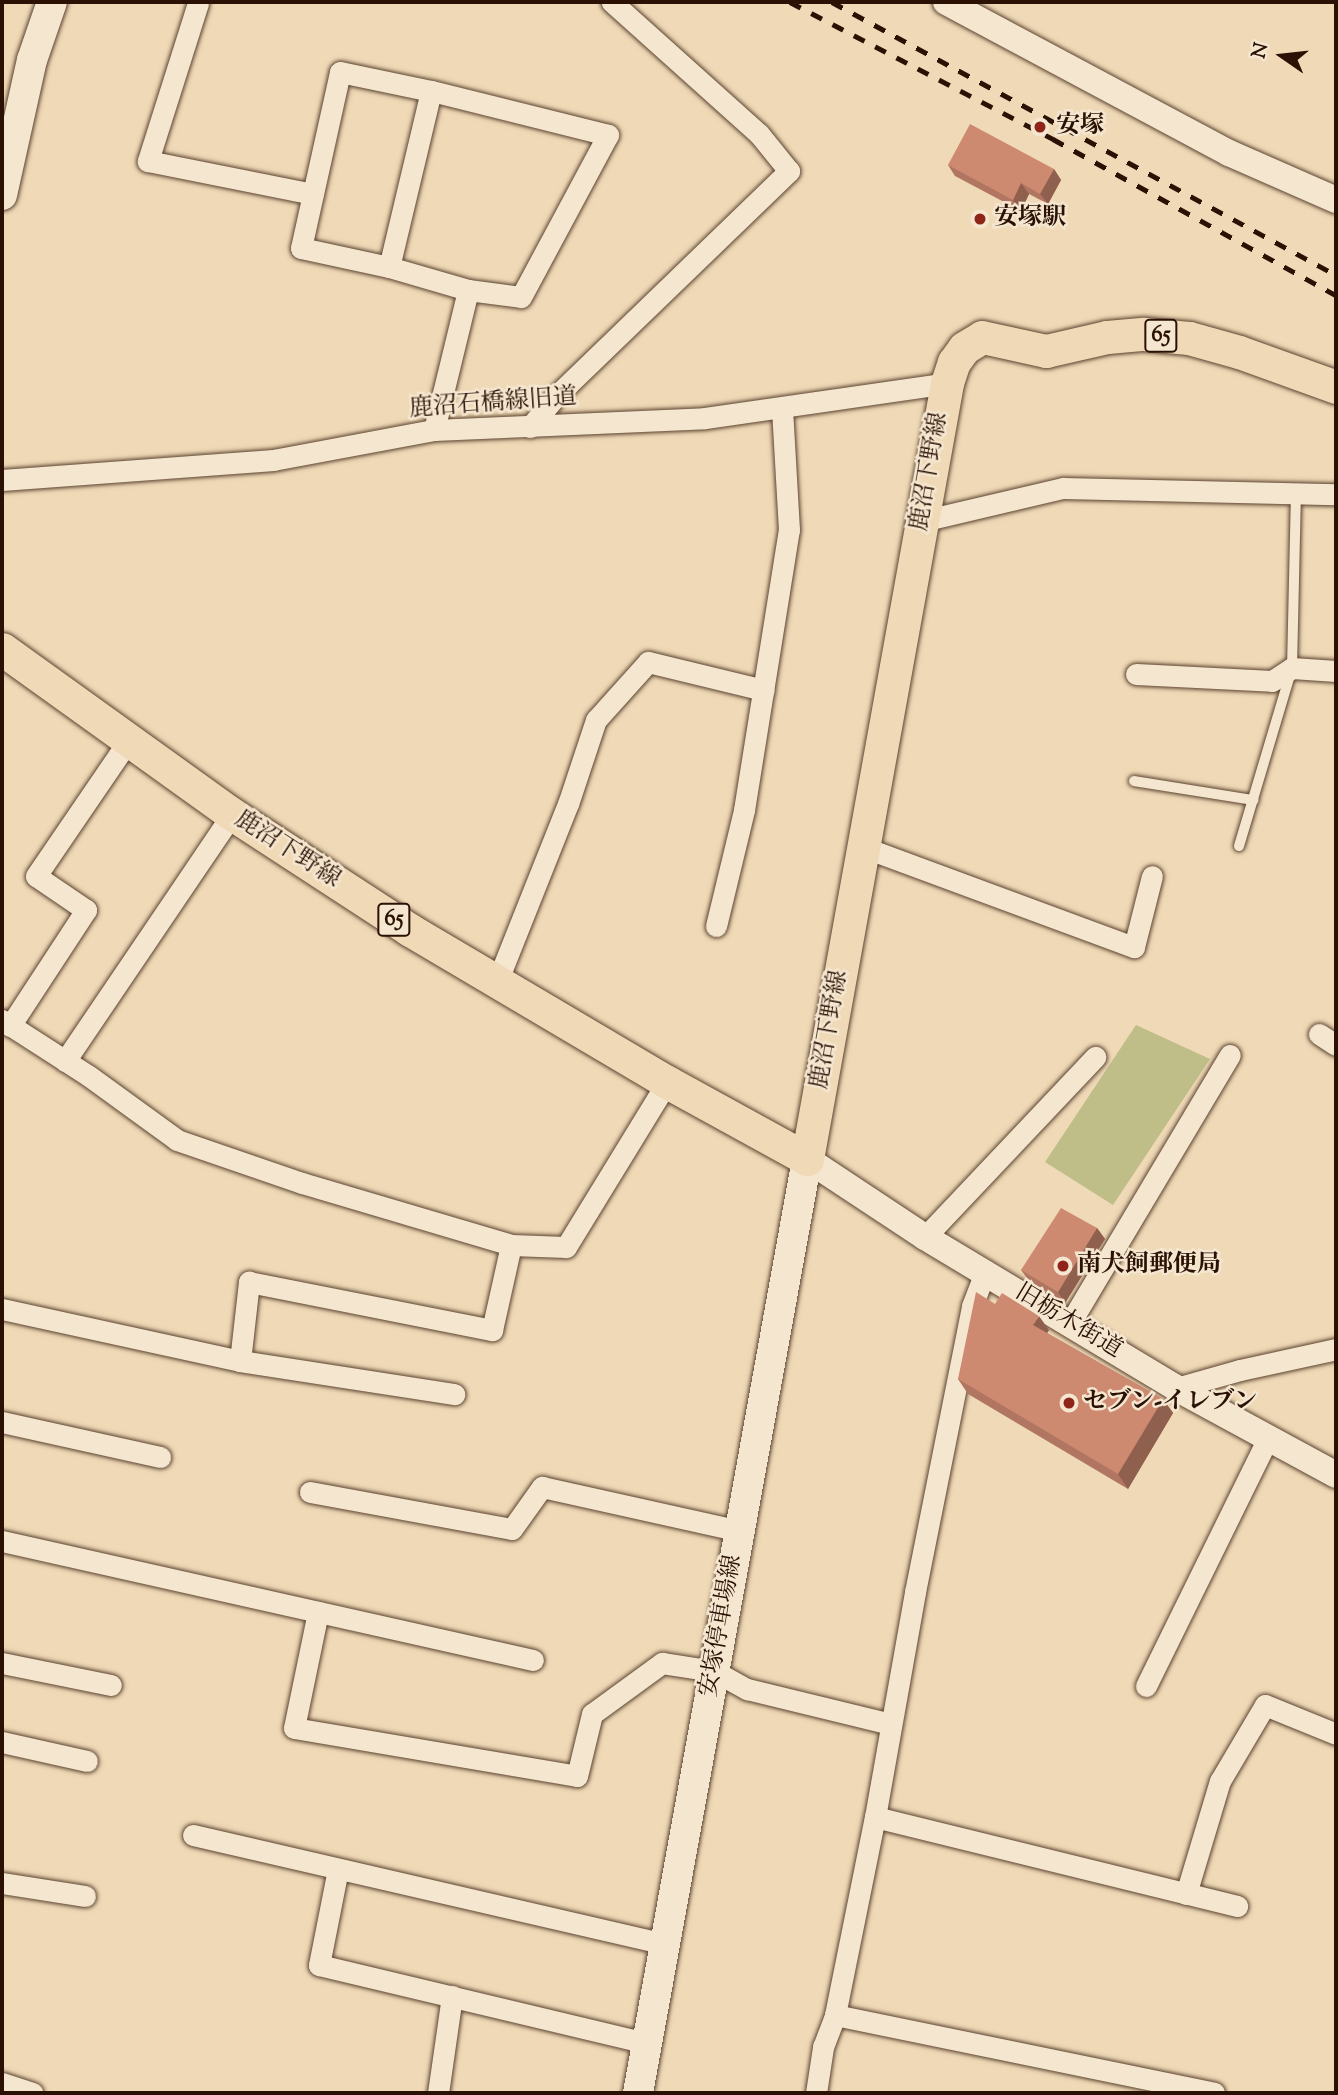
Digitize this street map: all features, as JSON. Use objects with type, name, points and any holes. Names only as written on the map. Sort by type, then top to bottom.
[{"type":"main road","points":[[2,195],[32,60],[52,2]]},
{"type":"main road","name":"鹿沼下野線","points":[[2,649],[232,814],[410,930],[667,1082],[807,1159],[947,383],[954,362],[964,348],[982,337],[1045,351],[1107,337],[1144,334],[1189,338],[1239,352],[1336,387]]},
{"type":"main road","name":"安塚停車場線","points":[[638,2093],[807,1159]]},
{"type":"street","points":[[530,427],[554,398],[789,171],[759,134],[611,2]]},
{"type":"street","points":[[946,2],[1229,153],[1336,200]]},
{"type":"street","points":[[198,3],[148,160],[313,194]]},
{"type":"street","points":[[340,72],[608,135],[520,296],[468,290],[389,267],[301,248],[313,194],[340,72]]},
{"type":"street","points":[[389,267],[430,91]]},
{"type":"street","points":[[434,430],[468,290]]},
{"type":"street","name":"鹿沼石橋線旧道","points":[[2,480],[67,478],[273,460],[434,430],[705,418],[947,383]]},
{"type":"street","points":[[716,926],[744,810],[789,530],[782,407]]},
{"type":"street","points":[[922,521],[1063,488],[1336,494]]},
{"type":"street","points":[[497,982],[568,803],[596,720],[648,662],[764,690]]},
{"type":"street","points":[[1136,674],[1272,681],[1292,668],[1336,671]]},
{"type":"street","points":[[128,741],[36,876],[86,910],[6,1023],[177,1140],[302,1184],[511,1245],[566,1247],[667,1082]]},
{"type":"street","points":[[65,1061],[232,814]]},
{"type":"street","points":[[863,847],[1134,947],[1152,876]]},
{"type":"street","points":[[1070,1324],[1230,1055]]},
{"type":"street","points":[[925,1237],[1095,1056]]},
{"type":"street","name":"旧栃木街道","points":[[807,1159],[925,1237],[1177,1388],[1336,1475]]},
{"type":"street","points":[[240,1361],[249,1282],[492,1329],[511,1245]]},
{"type":"street","points":[[816,2093],[823,2047],[835,2015],[875,1817],[972,1306],[985,1272]]},
{"type":"street","points":[[2,1309],[240,1361],[454,1394]]},
{"type":"street","points":[[1177,1388],[1240,1370],[1336,1349]]},
{"type":"street","points":[[2,1422],[160,1457]]},
{"type":"street","points":[[1146,1686],[1268,1438]]},
{"type":"street","points":[[310,1492],[512,1529],[542,1487],[740,1531]]},
{"type":"street","points":[[2,1541],[533,1660]]},
{"type":"street","points":[[318,1612],[294,1728],[577,1776],[592,1714],[662,1663],[714,1671],[747,1689],[891,1724]]},
{"type":"street","points":[[2,1663],[111,1685]]},
{"type":"street","points":[[1186,1894],[1220,1781],[1265,1705],[1336,1734]]},
{"type":"street","points":[[2,1742],[88,1761]]},
{"type":"street","points":[[875,1817],[1237,1906]]},
{"type":"street","points":[[193,1835],[665,1944]]},
{"type":"street","points":[[338,1869],[319,1965],[647,2043]]},
{"type":"street","points":[[2,1883],[85,1896]]},
{"type":"street","points":[[438,2093],[452,1996]]},
{"type":"street","points":[[835,2015],[1122,2084],[1214,2093]]},
{"type":"street","points":[[2,2082],[32,2093]]},
{"type":"lane","points":[[1239,846],[1292,668],[1296,495]]},
{"type":"lane","points":[[1134,781],[1253,800]]},
{"type":"shaded area","points":[[1136,1025],[1210,1059],[1113,1205],[1045,1162]]},
{"type":"building","points":[[970,124],[1054,169],[1040,194],[1021,183],[1013,200],[948,165]]},
{"type":"building","points":[[1061,1208],[1097,1228],[1058,1292],[1021,1270]]},
{"type":"building","name":"セブン-イレブン","points":[[976,1292],[995,1304],[1002,1293],[1039,1316],[1033,1325],[1163,1399],[1118,1474],[958,1379]]},
{"type":"railway","points":[[790,2],[1053,139],[1336,295]]},
{"type":"railway","points":[[832,2],[1336,275]]},
{"type":"place","name":"安塚","points":[[1040,127]]},
{"type":"place","name":"安塚駅","points":[[980,219]]},
{"type":"place","name":"南犬飼郵便局","points":[[1063,1266]]},
{"type":"place","name":"セブン-イレブン","points":[[1069,1403]]}]
